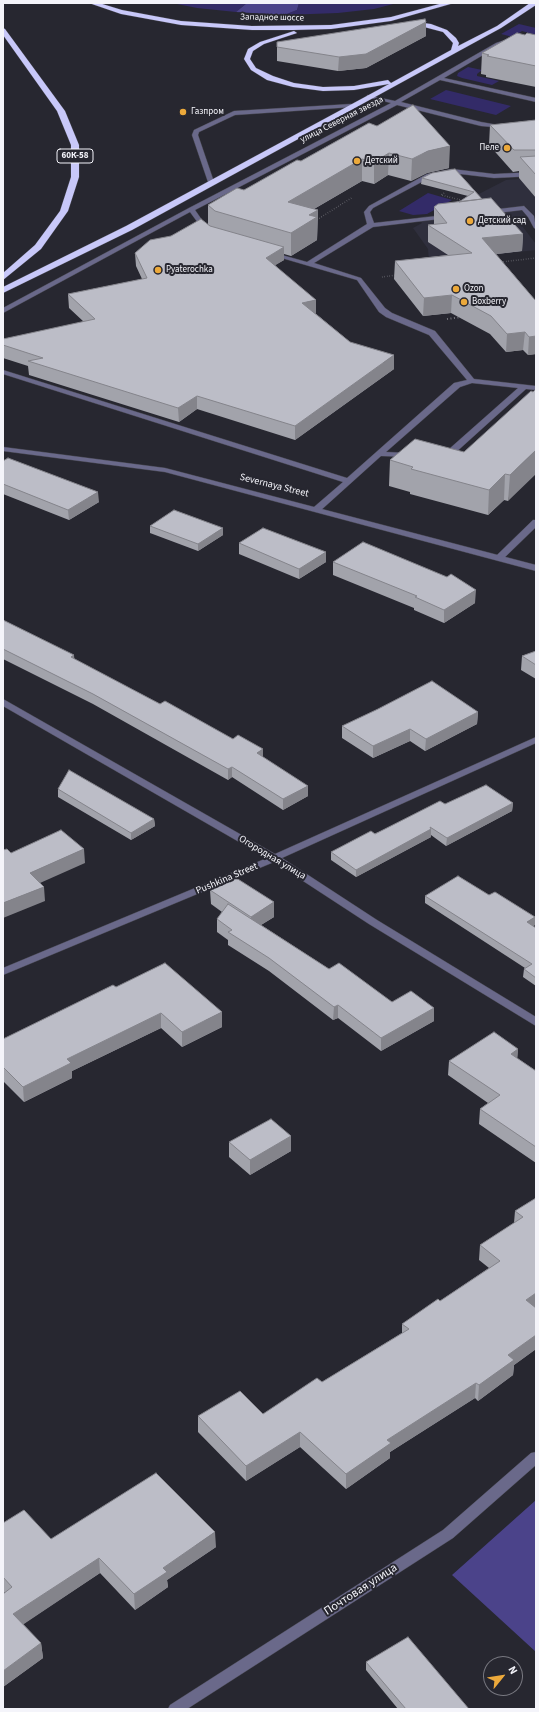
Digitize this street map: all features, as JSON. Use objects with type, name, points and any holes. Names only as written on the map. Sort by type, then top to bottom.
[{"type":"highway","name":"Западное шоссе","points":[[92,3],[121,12],[187,23],[252,28],[331,27],[360,24],[420,12],[451,3]]},
{"type":"highway","points":[[3,290],[129,228],[498,26],[534,3]]},
{"type":"highway","points":[[360,24],[403,22],[431,26],[444,31],[453,38],[456,43],[454,50]]},
{"type":"highway","points":[[331,27],[278,37],[262,43],[250,50],[247,59],[253,69],[270,78],[293,85],[323,89],[354,88],[400,79]]},
{"type":"highway","name":"60К-58","points":[[3,30],[61,111],[75,145],[75,177],[64,211],[38,247],[3,277]]},
{"type":"street","points":[[368,96],[396,103],[498,44],[508,41],[536,46]]},
{"type":"street","points":[[438,78],[536,100]]},
{"type":"street","name":"улица Северная звезда","points":[[3,311],[191,209],[396,103],[481,124],[510,128]]},
{"type":"street","points":[[211,182],[195,135],[196,131],[234,113],[351,106]]},
{"type":"street","points":[[371,225],[367,212],[371,207],[429,175],[452,171],[494,176],[536,174]]},
{"type":"street","points":[[480,213],[524,208],[531,216],[536,227]]},
{"type":"street","points":[[191,209],[204,229],[213,236]]},
{"type":"street","points":[[308,264],[371,225],[457,215]]},
{"type":"street","points":[[262,251],[359,280],[382,310],[389,315],[432,333],[472,382]]},
{"type":"street","points":[[3,372],[349,481]]},
{"type":"street","points":[[317,509],[457,385],[472,382],[536,388]]},
{"type":"street","points":[[429,456],[436,456],[451,452],[524,387]]},
{"type":"street","name":"Severnaya Street","points":[[3,449],[165,470],[536,568]]},
{"type":"street","points":[[379,454],[415,455]]},
{"type":"street","points":[[499,558],[536,522]]},
{"type":"street","name":"Огородная улица","points":[[3,702],[275,858],[373,922],[536,1022]]},
{"type":"street","name":"Pushkina Street","points":[[3,972],[275,858],[536,740]]},
{"type":"street","name":"Почтовая улица","points":[[175,1709],[448,1534],[536,1457]]},
{"type":"path","points":[[444,193],[441,195],[461,200],[457,203],[450,201]]},
{"type":"path","points":[[496,263],[536,258]]},
{"type":"path","points":[[359,280],[404,274]]},
{"type":"path","points":[[411,324],[465,317]]},
{"type":"shaded area","points":[[172,3],[247,3],[236,12],[197,8]]},
{"type":"shaded area","points":[[247,3],[299,3],[297,10],[284,15],[236,12]]},
{"type":"shaded area","points":[[299,3],[397,3],[374,9],[338,13],[284,15],[297,10]]},
{"type":"shaded area","points":[[519,24],[536,28],[536,35],[522,31],[513,37],[501,34]]},
{"type":"shaded area","points":[[468,67],[482,70],[477,74],[477,76],[499,81],[492,85],[457,76],[458,73]]},
{"type":"shaded area","points":[[446,90],[511,106],[496,115],[430,99]]},
{"type":"shaded area","name":"Детский сад","points":[[536,178],[536,216],[516,218],[536,244],[536,250],[429,262],[428,249],[413,228],[422,223],[418,217],[438,215],[506,180]]},
{"type":"shaded area","points":[[428,193],[452,200],[427,214],[413,215],[399,211]]},
{"type":"shaded area","points":[[536,1500],[536,1652],[452,1575]]},
{"type":"building","points":[[425,19],[426,22],[366,54],[339,57],[277,47],[277,42]]},
{"type":"building","points":[[517,33],[536,35],[536,66],[487,56],[489,55],[482,53]]},
{"type":"building","points":[[413,105],[450,146],[428,151],[412,159],[389,153],[374,162],[362,159],[288,202],[318,210],[309,215],[317,217],[291,233],[215,211],[208,205],[237,188],[244,190],[297,160],[301,161],[369,123],[377,126]]},
{"type":"building","points":[[536,120],[536,150],[514,150],[490,125]]},
{"type":"building","points":[[536,156],[536,175],[520,157]]},
{"type":"building","points":[[455,169],[482,199],[459,202],[474,192],[422,178],[432,173]]},
{"type":"building","points":[[491,198],[523,234],[482,238],[536,300],[536,336],[529,337],[525,332],[507,334],[491,316],[452,295],[424,298],[395,261],[472,253],[428,225],[447,223],[434,207],[438,204]]},
{"type":"building","points":[[201,219],[210,226],[284,247],[266,258],[316,300],[302,303],[350,342],[394,355],[295,426],[197,396],[178,408],[28,361],[43,358],[3,345],[3,339],[95,319],[68,294],[147,278],[135,253],[150,240],[171,236]]},
{"type":"building","points":[[536,389],[536,450],[510,475],[505,474],[489,490],[411,469],[413,467],[390,460],[415,439],[464,452],[531,391],[533,392]]},
{"type":"building","points":[[8,458],[98,492],[68,510],[3,484],[3,461]]},
{"type":"building","points":[[174,510],[223,528],[198,544],[150,526]]},
{"type":"building","points":[[263,528],[326,552],[299,569],[239,543]]},
{"type":"building","points":[[363,542],[447,577],[451,574],[476,590],[444,610],[415,597],[417,596],[333,562]]},
{"type":"building","points":[[3,620],[74,655],[71,657],[160,704],[165,701],[233,739],[238,735],[263,749],[257,753],[308,786],[283,799],[232,767],[228,769],[93,694],[3,649]]},
{"type":"building","points":[[536,651],[536,665],[522,656]]},
{"type":"building","points":[[432,681],[478,712],[426,739],[410,729],[373,746],[342,726],[378,709]]},
{"type":"building","points":[[69,770],[154,819],[131,833],[58,789]]},
{"type":"building","points":[[486,785],[513,803],[447,838],[430,827],[431,829],[356,870],[331,852],[371,831],[375,834],[440,801],[445,804]]},
{"type":"building","points":[[61,830],[84,849],[30,873],[44,887],[3,903],[3,850],[7,849],[11,853]]},
{"type":"building","points":[[233,876],[274,902],[251,917],[210,890]]},
{"type":"building","points":[[458,876],[489,895],[495,892],[535,917],[527,922],[536,928],[536,978],[524,969],[532,964],[425,896]]},
{"type":"building","points":[[228,904],[329,969],[339,963],[392,1002],[411,991],[434,1008],[381,1038],[338,1005],[334,1007],[269,958],[228,932],[232,930],[217,919]]},
{"type":"building","points":[[165,963],[222,1012],[182,1032],[161,1013],[67,1059],[71,1063],[23,1087],[3,1067],[3,1039],[113,985],[116,987]]},
{"type":"building","points":[[494,1032],[518,1049],[511,1054],[536,1071],[536,1147],[480,1109],[500,1095],[449,1061]]},
{"type":"building","points":[[271,1119],[291,1136],[250,1160],[229,1142]]},
{"type":"building","points":[[536,1198],[536,1293],[526,1300],[536,1308],[536,1335],[508,1355],[514,1360],[479,1385],[476,1383],[387,1440],[391,1443],[346,1474],[300,1432],[246,1466],[198,1416],[240,1391],[263,1414],[317,1378],[322,1382],[409,1329],[402,1324],[438,1299],[440,1301],[500,1261],[480,1245],[523,1217],[515,1211]]},
{"type":"building","points":[[156,1473],[215,1532],[163,1568],[167,1572],[134,1594],[99,1558],[13,1614],[41,1643],[3,1671],[3,1594],[12,1587],[3,1577],[3,1523],[24,1510],[51,1539]]},
{"type":"building","points":[[408,1637],[469,1709],[406,1709],[366,1662]]},
{"type":"place","name":"Газпром","points":[[183,112]]},
{"type":"place","name":"Пеле","points":[[507,148]]},
{"type":"place","name":"Детский","points":[[357,161]]},
{"type":"place","name":"Детский сад","points":[[470,221]]},
{"type":"place","name":"Pyaterochka","points":[[158,270]]},
{"type":"place","name":"Ozon","points":[[456,289]]},
{"type":"place","name":"Boxberry","points":[[464,302]]}]
